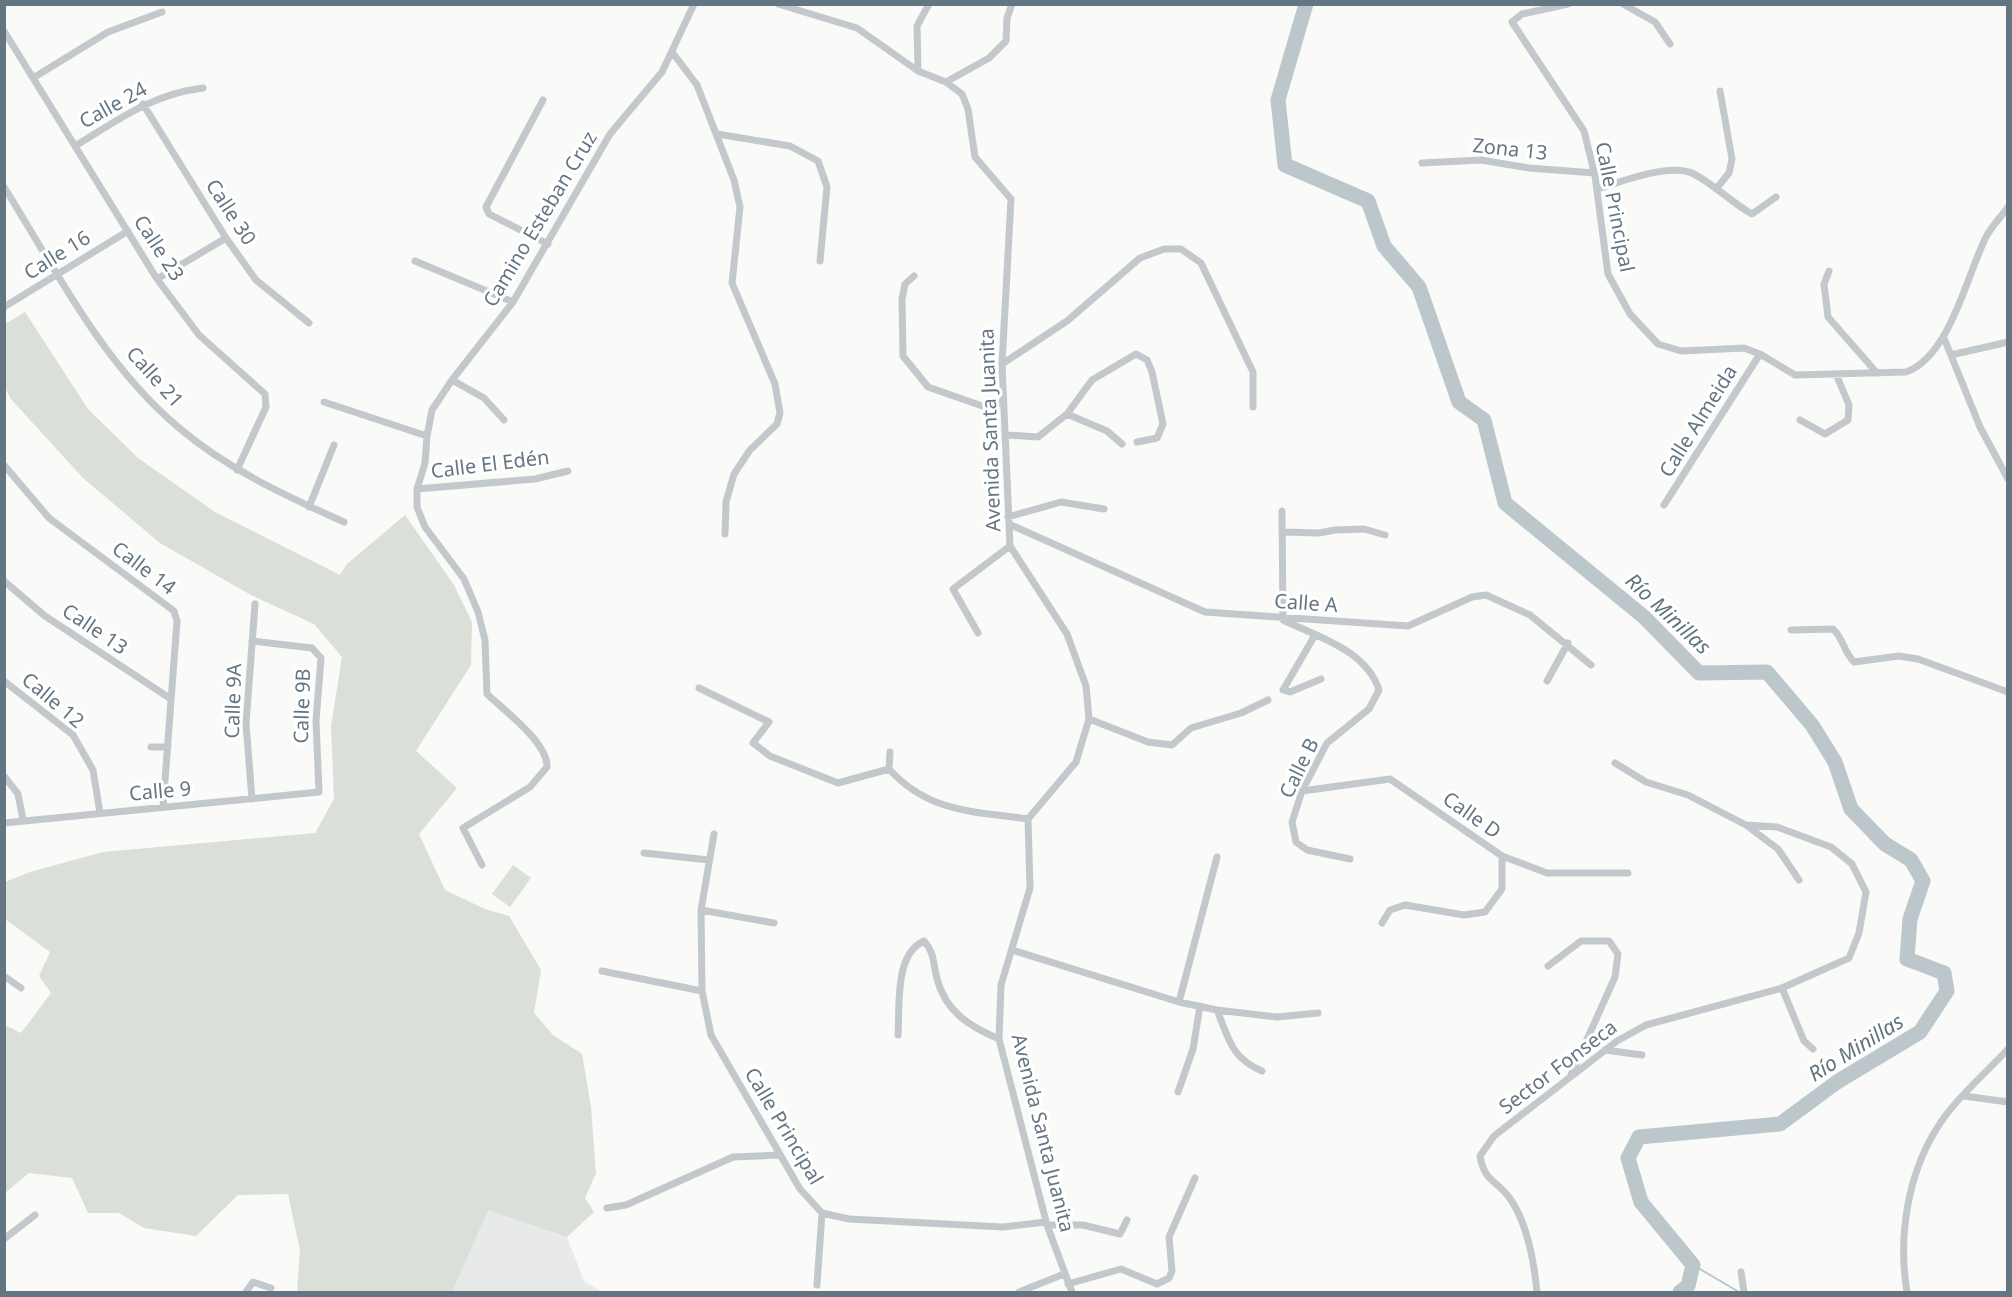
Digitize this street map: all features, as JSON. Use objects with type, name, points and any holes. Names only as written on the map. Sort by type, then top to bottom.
[{"type":"street","name":"Camino Esteban Cruz","points":[[482,865],[463,828],[530,787],[547,767],[548,757],[535,740],[487,694],[485,640],[478,612],[464,579],[424,527],[417,507],[417,489],[425,463],[432,410],[452,380],[513,302],[610,134],[662,72],[694,4]]},
{"type":"street","points":[[918,71],[917,26],[928,4]]},
{"type":"street","points":[[946,82],[989,58],[1006,41],[1007,18],[1012,4]]},
{"type":"street","name":"Calle Principal","points":[[1568,4],[1522,14],[1512,22],[1584,131],[1597,189],[1608,274],[1630,314],[1658,344],[1681,351],[1744,348],[1760,354],[1795,375],[1906,372],[1920,367],[1944,339],[1987,236],[2007,207]]},
{"type":"street","points":[[1623,4],[1654,22],[1670,44]]},
{"type":"street","name":"Avenida Santa Juanita","points":[[779,5],[857,28],[918,71],[946,82],[962,94],[968,110],[975,157],[1011,199],[1002,364],[1007,435],[1010,546],[1067,633],[1086,686],[1089,719],[1076,762],[1028,819],[1030,888],[1001,985],[999,1039],[1047,1223],[1072,1293]]},
{"type":"street","points":[[33,78],[108,32],[162,12]]},
{"type":"street","name":"Calle 23","points":[[4,32],[157,279],[199,335],[265,394],[266,407],[237,470]]},
{"type":"street","points":[[672,52],[697,85],[734,180],[740,207],[732,283],[775,384],[780,413],[777,424],[750,450],[734,474],[726,502],[724,534]]},
{"type":"street","name":"Calle 24","points":[[75,146],[143,104],[176,91],[203,88]]},
{"type":"street","points":[[1716,189],[1729,173],[1732,159],[1720,91]]},
{"type":"street","points":[[543,100],[486,207],[489,214],[548,244]]},
{"type":"street","name":"Calle 30","points":[[143,104],[226,238],[256,280],[309,323]]},
{"type":"street","points":[[717,134],[790,147],[818,161],[827,187],[820,261]]},
{"type":"street","name":"Zona 13","points":[[1422,163],[1481,160],[1529,168],[1594,173]]},
{"type":"street","points":[[1597,189],[1637,177],[1673,171],[1691,173],[1752,214],[1776,197]]},
{"type":"street","name":"Calle 21","points":[[4,187],[98,337],[134,383],[178,427],[237,470],[309,507],[344,522]]},
{"type":"street","name":"Calle 16","points":[[4,307],[128,231]]},
{"type":"street","points":[[157,279],[226,238]]},
{"type":"street","points":[[1002,364],[1067,321],[1140,258],[1164,249],[1181,249],[1201,263],[1253,372],[1253,407]]},
{"type":"street","points":[[415,261],[513,302]]},
{"type":"street","points":[[1829,271],[1824,284],[1828,317],[1877,373]]},
{"type":"street","points":[[914,276],[905,284],[902,299],[903,356],[928,387],[988,408],[1003,401]]},
{"type":"street","points":[[1944,339],[1980,427],[2007,479]]},
{"type":"street","points":[[1950,355],[2007,342]]},
{"type":"street","points":[[1007,435],[1038,437],[1067,414],[1092,380],[1136,354],[1147,360],[1152,372],[1163,424],[1156,438],[1137,442]]},
{"type":"street","name":"Calle Almeida","points":[[1664,505],[1760,354]]},
{"type":"street","points":[[1800,420],[1825,434],[1848,420],[1849,405],[1836,374]]},
{"type":"street","points":[[452,380],[484,398],[504,420]]},
{"type":"street","points":[[324,402],[427,436]]},
{"type":"street","points":[[1067,414],[1107,430],[1122,444]]},
{"type":"street","points":[[309,507],[334,445]]},
{"type":"street","name":"Calle 14","points":[[4,465],[49,518],[174,611],[177,621],[163,807]]},
{"type":"street","name":"Calle El Edén","points":[[417,489],[535,479],[567,471]]},
{"type":"street","points":[[1008,520],[1062,501],[1104,509]]},
{"type":"street","points":[[1282,511],[1282,618]]},
{"type":"street","name":"Calle A","points":[[1008,520],[1204,612],[1408,626],[1472,597],[1486,595],[1530,615],[1568,643],[1592,665]]},
{"type":"street","points":[[1283,532],[1311,534],[1364,529],[1385,535]]},
{"type":"street","points":[[978,633],[952,589],[1010,546]]},
{"type":"street","name":"Calle 13","points":[[4,581],[45,616],[171,699]]},
{"type":"street","name":"Calle 9A","points":[[252,799],[246,724],[255,604]]},
{"type":"street","name":"Calle B","points":[[1282,618],[1359,657],[1374,673],[1379,690],[1369,709],[1327,743],[1302,791],[1292,822],[1296,842],[1307,850],[1350,858]]},
{"type":"street","points":[[1791,630],[1833,629],[1842,637],[1845,653],[1854,662],[1899,656],[1918,659],[2007,692]]},
{"type":"street","points":[[1315,635],[1283,690],[1296,691],[1321,679]]},
{"type":"street","name":"Calle 9B","points":[[252,641],[312,648],[321,658],[316,721],[319,792]]},
{"type":"street","points":[[1547,681],[1568,643]]},
{"type":"street","name":"Calle 12","points":[[4,681],[73,735],[93,770],[100,813]]},
{"type":"street","points":[[699,688],[769,722],[753,743],[770,756],[837,783],[889,769]]},
{"type":"street","points":[[1089,719],[1148,742],[1172,744],[1191,728],[1241,713],[1268,700]]},
{"type":"street","points":[[151,747],[168,747]]},
{"type":"street","points":[[890,752],[889,769],[902,783],[941,807],[1028,819]]},
{"type":"street","points":[[1615,763],[1646,782],[1688,795],[1746,825],[1778,849],[1799,880]]},
{"type":"street","points":[[4,776],[18,794],[23,820]]},
{"type":"street","name":"Calle D","points":[[1302,791],[1390,779],[1502,856],[1547,873],[1628,873]]},
{"type":"street","name":"Calle 9","points":[[4,823],[319,792]]},
{"type":"street","name":"Sector Fonseca","points":[[1537,1293],[1535,1271],[1521,1219],[1510,1198],[1483,1173],[1480,1156],[1494,1136],[1605,1050],[1646,1025],[1782,988],[1849,958],[1859,933],[1866,892],[1852,864],[1831,847],[1777,827],[1746,825]]},
{"type":"street","name":"Calle Principal","points":[[714,834],[701,910],[702,991],[711,1035],[778,1155],[800,1189],[822,1213],[849,1219],[1003,1227],[1047,1223],[1083,1225],[1120,1234],[1127,1220]]},
{"type":"street","points":[[644,853],[709,860]]},
{"type":"street","points":[[1382,922],[1390,910],[1406,905],[1464,915],[1485,912],[1502,889],[1502,856]]},
{"type":"street","points":[[1179,1002],[1217,857]]},
{"type":"street","points":[[701,910],[774,923]]},
{"type":"street","points":[[898,1035],[904,963],[914,945],[924,941],[932,949],[937,980],[948,1007],[971,1027],[999,1039]]},
{"type":"street","points":[[1548,966],[1581,941],[1609,941],[1618,954],[1615,976],[1570,1078]]},
{"type":"street","points":[[1012,950],[1179,1002],[1217,1010],[1277,1017],[1318,1013]]},
{"type":"street","points":[[602,971],[702,991]]},
{"type":"street","points":[[4,976],[21,988]]},
{"type":"street","points":[[1782,988],[1804,1041],[1813,1049]]},
{"type":"street","points":[[1178,1092],[1193,1049],[1200,1006]]},
{"type":"street","points":[[1217,1010],[1235,1054],[1247,1065],[1262,1071]]},
{"type":"street","points":[[1908,1293],[1902,1262],[1907,1211],[1921,1157],[1938,1127],[2007,1049]]},
{"type":"street","points":[[1605,1050],[1642,1055]]},
{"type":"street","points":[[1964,1096],[2007,1102]]},
{"type":"street","points":[[607,1208],[626,1205],[733,1157],[778,1155]]},
{"type":"street","points":[[1068,1284],[1121,1269],[1158,1284],[1169,1278],[1172,1271],[1169,1237],[1195,1178]]},
{"type":"street","points":[[817,1285],[822,1213]]},
{"type":"street","points":[[4,1239],[35,1215]]},
{"type":"street","points":[[1741,1272],[1744,1291]]},
{"type":"street","points":[[1019,1293],[1064,1274]]},
{"type":"street","points":[[246,1293],[252,1282],[271,1288]]},
{"type":"shaded area","points":[[25,312],[88,409],[138,458],[215,512],[340,575],[347,564],[405,515],[454,585],[472,622],[471,665],[416,751],[457,788],[419,834],[445,890],[485,909],[509,916],[541,970],[534,1013],[553,1035],[582,1054],[591,1107],[596,1173],[585,1198],[594,1212],[567,1237],[488,1210],[452,1292],[297,1292],[300,1250],[288,1194],[238,1195],[196,1236],[144,1228],[119,1213],[88,1213],[72,1178],[29,1173],[5,1193],[5,1025],[21,1033],[51,993],[39,976],[50,952],[5,919],[5,882],[30,872],[103,852],[315,833],[334,799],[331,726],[342,657],[314,624],[251,595],[160,543],[83,478],[10,398],[5,387],[5,324]]},
{"type":"shaded area","points":[[513,865],[531,878],[510,907],[492,894]]},
{"type":"shaded area","points":[[487,1209],[567,1237],[584,1281],[602,1292],[452,1292]]},
{"type":"waterway","name":"Río Minillas","points":[[1306,4],[1278,100],[1285,165],[1368,201],[1384,246],[1419,287],[1459,402],[1484,420],[1505,503],[1644,617],[1699,673],[1767,672],[1812,725],[1835,762],[1851,809],[1885,844],[1911,860],[1923,881],[1910,919],[1907,959],[1944,973],[1947,991],[1920,1032],[1837,1082],[1780,1124],[1639,1137],[1628,1158],[1641,1202],[1693,1265],[1688,1286],[1680,1292]]},
{"type":"waterway","points":[[1693,1265],[1739,1292]]}]
